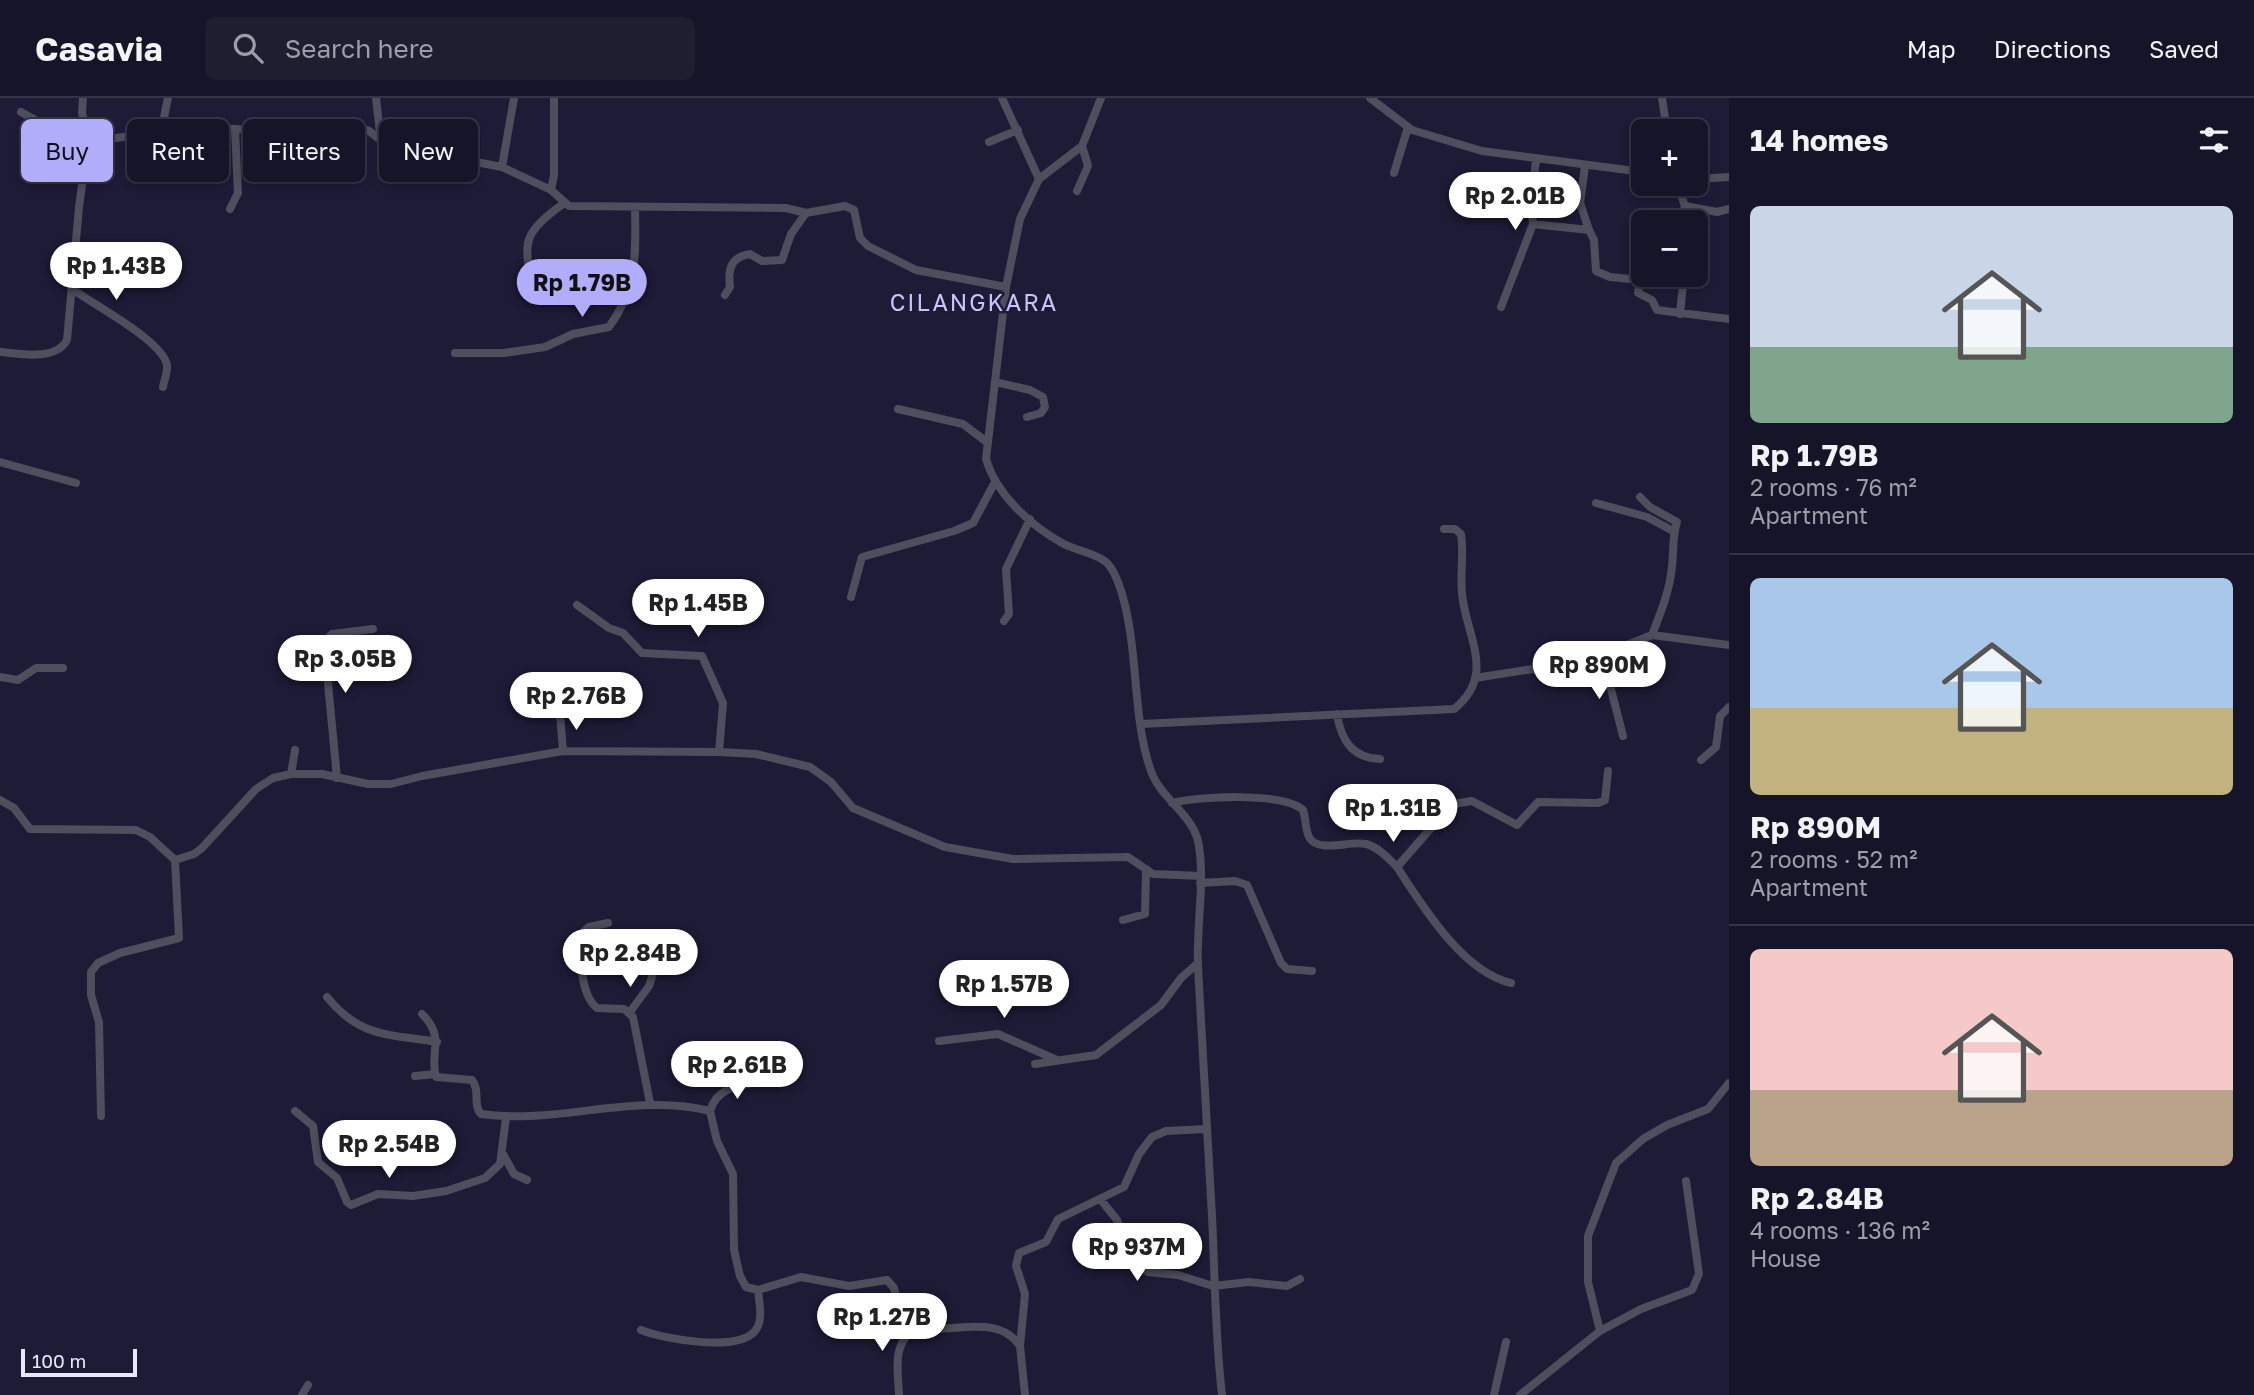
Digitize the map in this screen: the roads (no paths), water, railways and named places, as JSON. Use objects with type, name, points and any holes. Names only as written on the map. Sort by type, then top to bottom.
[{"type":"street","points":[[83,98],[83,119]]},
{"type":"street","points":[[164,119],[168,98]]},
{"type":"street","points":[[376,98],[379,124]]},
{"type":"street","points":[[502,167],[514,98]]},
{"type":"street","points":[[551,190],[554,175],[554,98]]},
{"type":"street","points":[[1002,98],[1039,179]]},
{"type":"street","points":[[1101,98],[1082,146],[1039,179],[1020,219],[1006,287],[986,459],[995,482],[1030,519],[1064,545],[1088,552],[1112,568],[1133,635],[1141,724],[1151,771],[1194,830],[1201,880],[1198,962],[1213,1286],[1222,1395]]},
{"type":"street","points":[[1370,98],[1408,127],[1482,151],[1631,171]]},
{"type":"street","points":[[1662,98],[1665,119]]},
{"type":"street","points":[[21,113],[33,119]]},
{"type":"street","points":[[229,129],[303,133],[357,126],[379,140]]},
{"type":"street","points":[[1394,173],[1408,127]]},
{"type":"street","points":[[230,209],[238,193],[235,129]]},
{"type":"street","points":[[989,142],[1018,130]]},
{"type":"street","points":[[1077,191],[1088,166],[1082,146]]},
{"type":"street","points":[[1501,307],[1533,224],[1531,204],[1536,160]]},
{"type":"street","points":[[478,162],[502,167],[551,190],[563,204],[593,209],[786,208],[806,213],[836,207],[852,208],[860,238],[868,246],[916,270],[1006,287]]},
{"type":"street","points":[[1586,166],[1580,203],[1594,240],[1596,271],[1610,277],[1640,280],[1640,296],[1652,300],[1657,310],[1729,319]]},
{"type":"street","points":[[1708,178],[1729,177]]},
{"type":"street","points":[[0,352],[45,354],[61,349],[69,334],[85,182]]},
{"type":"street","points":[[1681,196],[1684,210]]},
{"type":"street","points":[[532,300],[527,248],[534,228],[563,204]]},
{"type":"street","points":[[1685,206],[1717,212],[1729,209]]},
{"type":"street","points":[[455,353],[504,353],[545,347],[573,334],[602,331],[609,327],[622,309],[631,283],[635,260],[635,208]]},
{"type":"street","points":[[725,295],[730,287],[729,270],[732,263],[750,254],[762,261],[782,260],[791,234],[806,213]]},
{"type":"street","points":[[1533,224],[1589,230]]},
{"type":"street","points":[[1680,314],[1683,287]]},
{"type":"street","points":[[72,289],[144,337],[161,353],[167,367],[163,387]]},
{"type":"street","points":[[995,382],[1031,390],[1043,397],[1045,407],[1041,413],[1027,417]]},
{"type":"street","points":[[898,409],[963,424],[988,443]]},
{"type":"street","points":[[0,462],[76,483]]},
{"type":"street","points":[[851,597],[862,557],[973,523],[995,482]]},
{"type":"street","points":[[1640,497],[1650,507],[1675,520],[1677,525],[1673,531],[1672,565],[1667,596],[1652,635]]},
{"type":"street","points":[[1596,503],[1647,517],[1673,531]]},
{"type":"street","points":[[1004,621],[1009,614],[1006,569],[1030,519]]},
{"type":"street","points":[[1141,724],[1454,709],[1470,693],[1477,659],[1463,607],[1460,582],[1461,534],[1455,529],[1444,529]]},
{"type":"street","points":[[577,605],[609,628],[623,633],[642,653],[702,656],[723,703],[719,752]]},
{"type":"street","points":[[337,778],[324,641],[332,634],[373,629]]},
{"type":"street","points":[[1475,678],[1603,658],[1609,652],[1652,635],[1729,645]]},
{"type":"street","points":[[1603,658],[1623,736]]},
{"type":"street","points":[[0,677],[18,680],[36,668],[63,668]]},
{"type":"street","points":[[1701,760],[1716,747],[1720,716],[1729,706]]},
{"type":"street","points":[[560,714],[563,751]]},
{"type":"street","points":[[1337,714],[1340,730],[1348,747],[1363,757],[1380,759]]},
{"type":"street","points":[[291,775],[295,750]]},
{"type":"street","points":[[175,860],[194,854],[202,848],[264,783],[291,775],[322,774],[368,784],[397,784],[422,776],[563,751],[719,752],[774,757],[810,767],[831,782],[853,808],[945,847],[1013,859],[1128,857],[1156,874],[1235,881],[1247,885],[1281,963],[1287,970],[1312,971]]},
{"type":"street","points":[[1397,867],[1452,804],[1472,802],[1517,825],[1538,802],[1598,803],[1605,800],[1608,771]]},
{"type":"street","points":[[1172,803],[1220,798],[1287,802],[1303,810],[1309,836],[1314,843],[1321,846],[1367,844],[1397,867],[1471,965],[1495,980],[1511,983]]},
{"type":"street","points":[[0,800],[14,808],[30,828],[136,830],[150,837],[175,860],[179,938],[112,956],[98,963],[91,972],[91,995],[99,1022],[101,1116]]},
{"type":"street","points":[[1123,920],[1145,914],[1146,869]]},
{"type":"street","points":[[608,923],[589,927],[582,933],[581,952],[587,988],[591,1002],[597,1008],[630,1012]]},
{"type":"street","points":[[1035,1064],[1096,1055],[1161,1005],[1181,978],[1198,962]]},
{"type":"street","points":[[650,1103],[630,1012],[649,986],[653,974]]},
{"type":"street","points":[[327,997],[344,1017],[361,1028],[437,1042]]},
{"type":"street","points":[[422,1014],[430,1022],[437,1042],[435,1074]]},
{"type":"street","points":[[939,1041],[998,1034],[1059,1061]]},
{"type":"street","points":[[415,1076],[435,1074],[442,1079],[472,1080],[477,1087],[478,1112],[506,1118],[650,1103],[710,1111]]},
{"type":"street","points":[[755,1083],[734,1086],[722,1093],[713,1101],[710,1111],[717,1141],[733,1174],[737,1265],[746,1287],[758,1290],[801,1276],[849,1286],[887,1280],[894,1288],[902,1321],[913,1328],[925,1330],[973,1326],[997,1330],[1009,1335],[1020,1346]]},
{"type":"street","points":[[1600,1331],[1588,1282],[1588,1236],[1616,1163],[1643,1139],[1667,1125],[1708,1109],[1729,1083]]},
{"type":"street","points":[[295,1111],[313,1126],[318,1162],[337,1178],[347,1202],[351,1205],[378,1194],[424,1196],[462,1187],[495,1171],[503,1154],[506,1118]]},
{"type":"street","points":[[1025,1395],[1020,1346],[1025,1294],[1016,1259],[1024,1248],[1039,1247],[1046,1242],[1058,1219],[1102,1202],[1129,1181],[1139,1154],[1152,1137],[1166,1131],[1205,1129]]},
{"type":"street","points":[[503,1154],[514,1174],[527,1180]]},
{"type":"street","points":[[1520,1395],[1600,1331],[1641,1309],[1692,1290],[1698,1283],[1695,1236],[1686,1181]]},
{"type":"street","points":[[1102,1202],[1112,1213],[1134,1261],[1141,1269],[1213,1286],[1249,1282],[1287,1286],[1300,1279]]},
{"type":"street","points":[[642,1331],[663,1339],[686,1342],[734,1340],[750,1335],[756,1331],[760,1319],[758,1290]]},
{"type":"street","points":[[899,1395],[897,1357],[903,1338],[913,1328]]},
{"type":"street","points":[[1494,1395],[1506,1342]]},
{"type":"street","points":[[302,1395],[308,1385]]},
{"type":"district","name":"CILANGKARA","points":[[974,303]]}]
